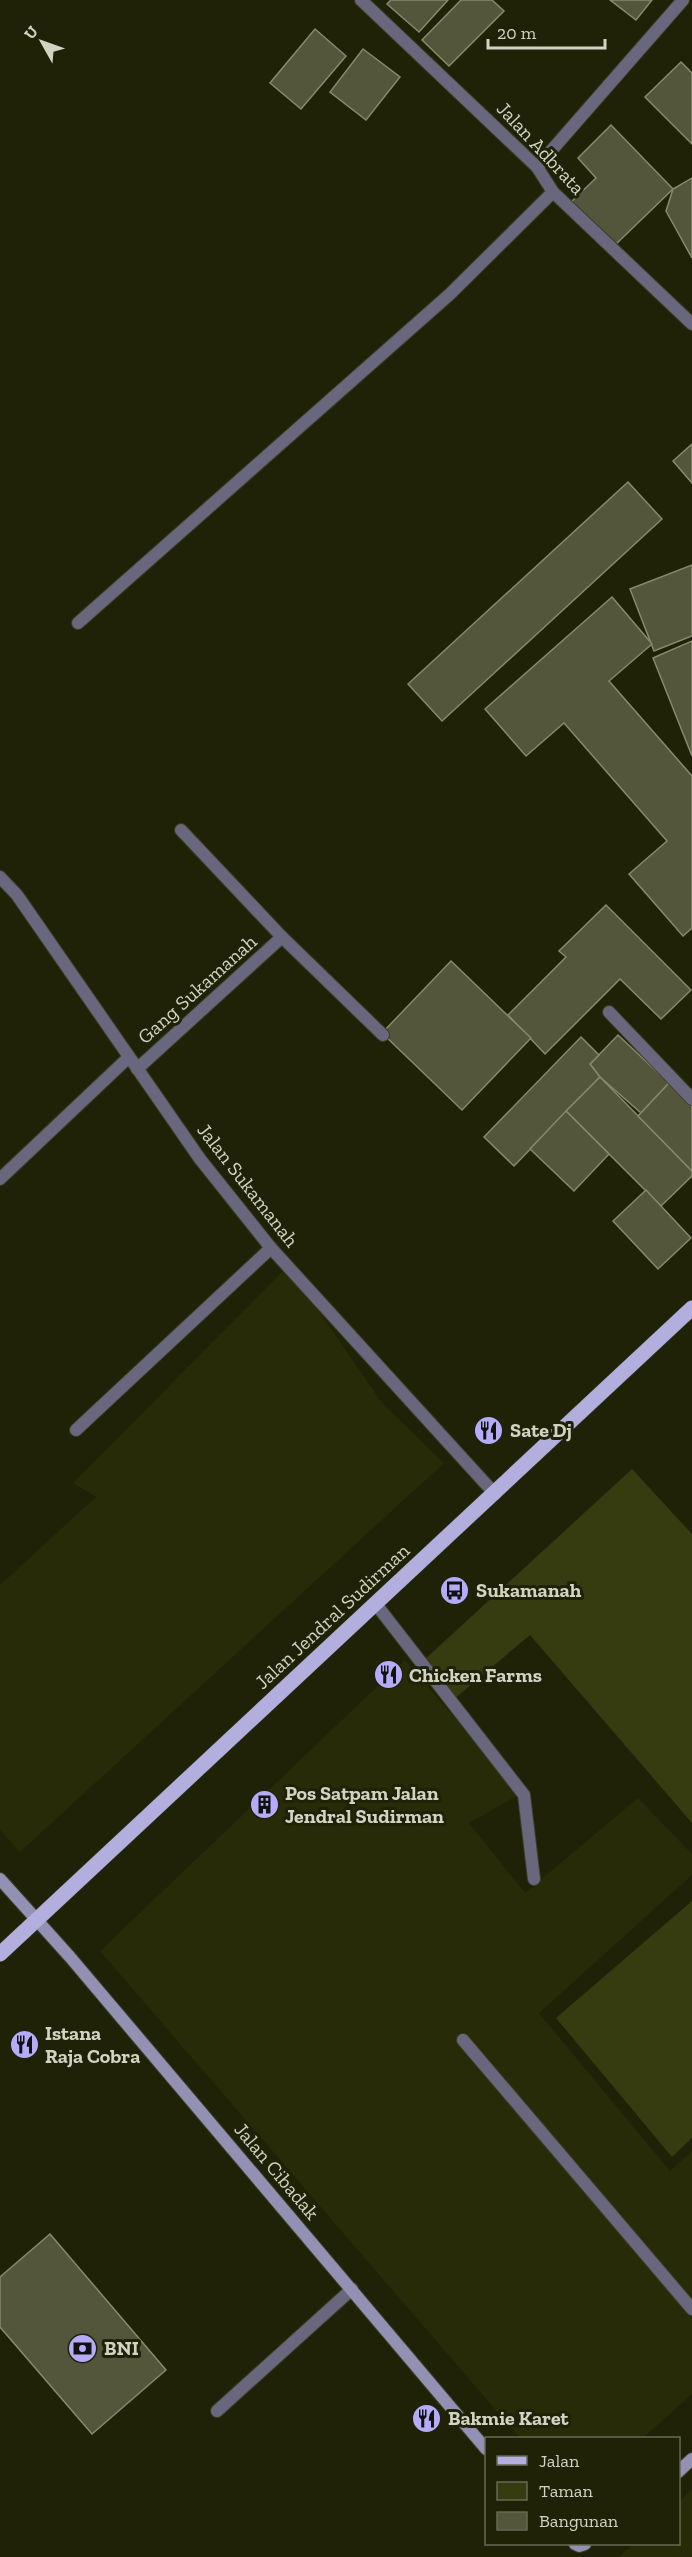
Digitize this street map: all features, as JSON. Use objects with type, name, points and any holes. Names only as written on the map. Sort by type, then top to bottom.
[{"type":"main road","name":"Jalan Jendral Sudirman","points":[[0,1954],[692,1308]]},
{"type":"main road","name":"Jalan Cibadak","points":[[0,1879],[37,1919],[485,2448]]},
{"type":"main road","points":[[680,2470],[692,2459]]},
{"type":"street","name":"Jalan Adbrata","points":[[361,0],[537,167],[553,192],[692,324]]},
{"type":"street","points":[[537,167],[684,0]]},
{"type":"street","points":[[78,623],[450,294],[553,192]]},
{"type":"street","points":[[181,831],[282,937],[383,1035]]},
{"type":"street","name":"Jalan Sukamanah","points":[[0,877],[17,895],[200,1159],[271,1248],[495,1494]]},
{"type":"street","name":"Gang Sukamanah","points":[[137,1070],[282,937]]},
{"type":"street","points":[[609,1012],[692,1099]]},
{"type":"street","points":[[0,1179],[129,1057]]},
{"type":"street","points":[[76,1430],[271,1248]]},
{"type":"street","points":[[375,1603],[524,1795],[534,1879]]},
{"type":"street","points":[[463,2040],[692,2309]]},
{"type":"street","points":[[217,2410],[352,2289]]},
{"type":"shaded area","points":[[288,1266],[382,1403],[444,1463],[20,1852],[0,1830],[0,1585],[96,1497],[73,1483]]},
{"type":"shaded area","points":[[405,1660],[520,1794],[469,1823],[525,1893],[638,1798],[692,1854],[692,1875],[539,2013],[670,2171],[692,2151],[692,2394],[644,2437],[519,2437],[100,1951]]},
{"type":"shaded area","points":[[692,2489],[692,2557],[619,2557],[632,2545],[680,2545],[680,2501]]},
{"type":"green space","points":[[632,1469],[692,1534],[692,1823],[530,1635],[453,1700],[422,1662]]},
{"type":"green space","points":[[692,1901],[692,2138],[672,2157],[556,2018]]},
{"type":"building","points":[[391,0],[448,0],[419,32],[387,4]]},
{"type":"building","points":[[461,0],[492,0],[504,11],[449,66],[422,40]]},
{"type":"building","points":[[610,0],[652,0],[636,20]]},
{"type":"building","points":[[315,29],[346,56],[301,109],[270,83]]},
{"type":"building","points":[[363,49],[400,77],[366,120],[330,92]]},
{"type":"building","points":[[681,62],[692,73],[692,144],[645,97]]},
{"type":"building","points":[[611,125],[673,189],[613,247],[570,203],[596,178],[578,158]]},
{"type":"building","points":[[692,178],[692,258],[666,211],[673,189]]},
{"type":"building","points":[[692,444],[692,483],[673,461]]},
{"type":"building","points":[[628,482],[662,519],[442,721],[408,684]]},
{"type":"building","points":[[692,565],[692,636],[654,651],[630,589]]},
{"type":"building","points":[[612,597],[652,644],[609,681],[692,776],[692,928],[683,936],[629,874],[667,841],[564,723],[526,756],[485,709]]},
{"type":"building","points":[[692,641],[692,756],[653,658]]},
{"type":"building","points":[[606,905],[691,990],[661,1019],[620,979],[545,1054],[508,1015],[566,957],[559,951]]},
{"type":"building","points":[[451,961],[531,1038],[462,1110],[382,1033]]},
{"type":"building","points":[[618,1035],[669,1083],[641,1113],[600,1077],[590,1064]]},
{"type":"building","points":[[581,1037],[599,1055],[590,1064],[600,1077],[514,1166],[484,1137]]},
{"type":"building","points":[[600,1077],[692,1171],[692,1176],[661,1206],[566,1111]]},
{"type":"building","points":[[669,1083],[692,1106],[692,1171],[638,1116]]},
{"type":"building","points":[[566,1111],[609,1154],[574,1191],[530,1149]]},
{"type":"building","points":[[646,1190],[691,1238],[658,1269],[613,1221]]},
{"type":"building","name":"Pos Satpam Jalan Jendral Sudirman","points":[[263,1794],[275,1805],[264,1815],[253,1804]]},
{"type":"building","name":"BNI","points":[[50,2234],[166,2370],[92,2434],[0,2327],[0,2277]]},
{"type":"place","name":"Sate Dj","points":[[489,1430]]},
{"type":"place","name":"Sukamanah","points":[[455,1590]]},
{"type":"place","name":"Chicken Farms","points":[[388,1675]]},
{"type":"place","name":"Pos Satpam Jalan Jendral Sudirman","points":[[264,1805]]},
{"type":"place","name":"Istana Raja Cobra","points":[[24,2045]]},
{"type":"place","name":"BNI","points":[[83,2348]]},
{"type":"place","name":"Bakmie Karet","points":[[427,2418]]}]
